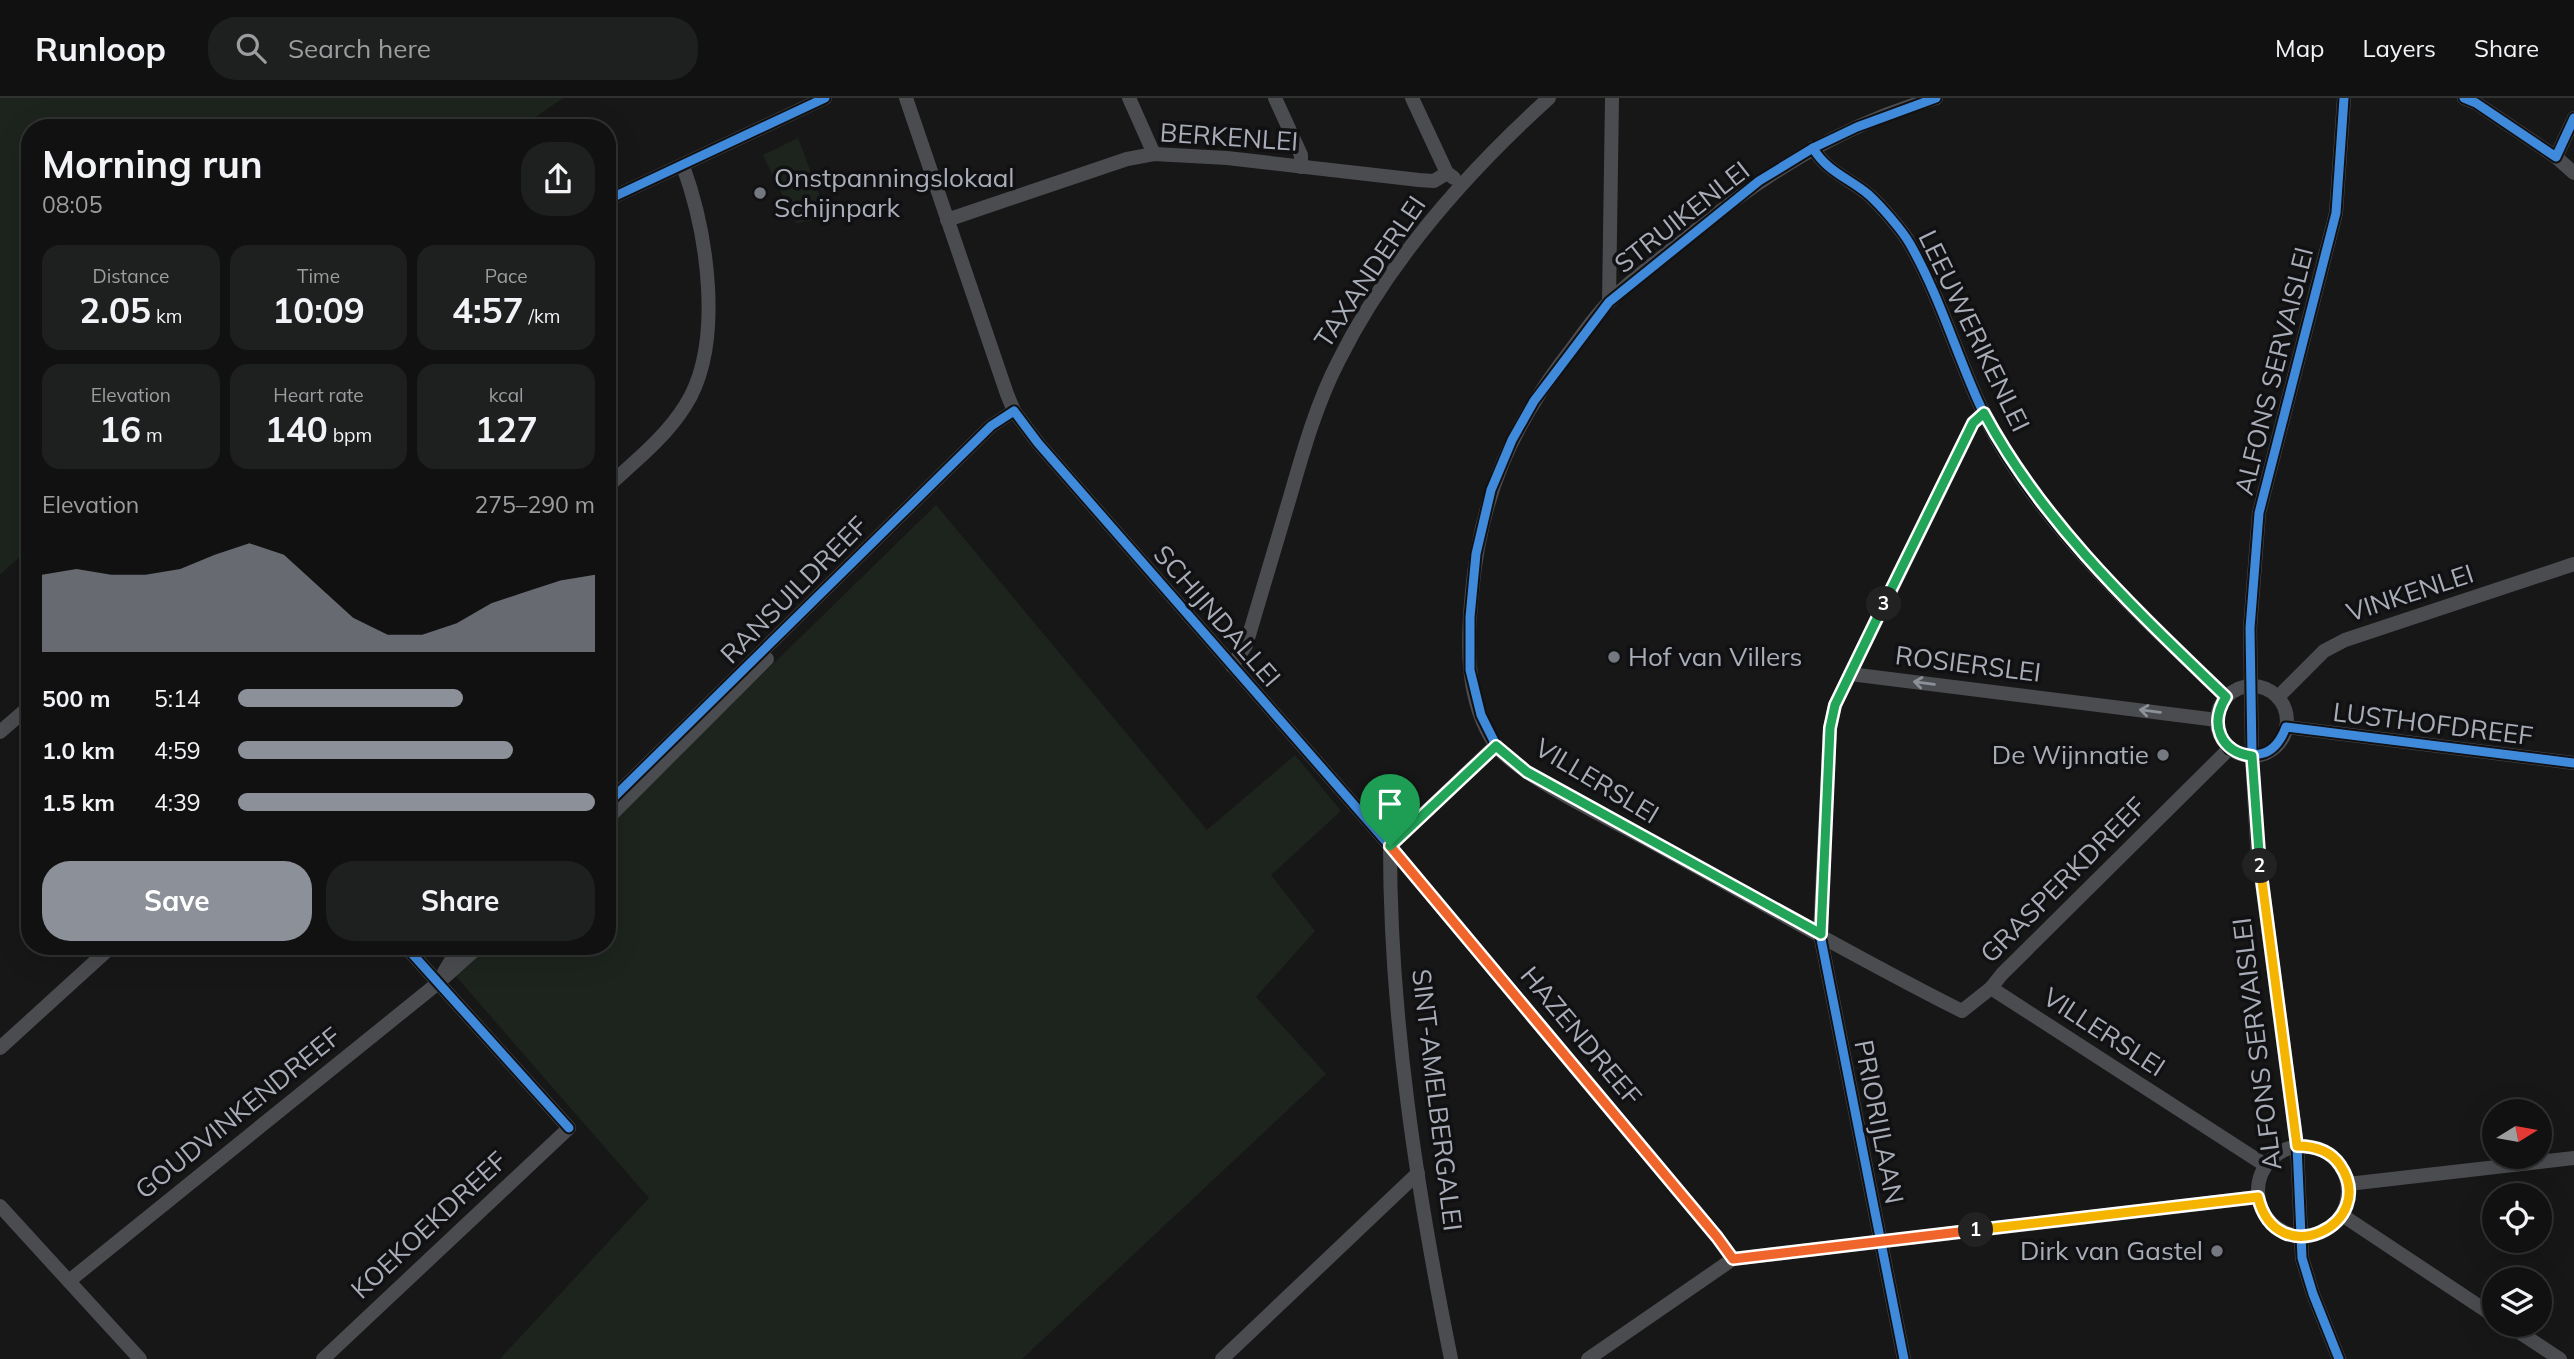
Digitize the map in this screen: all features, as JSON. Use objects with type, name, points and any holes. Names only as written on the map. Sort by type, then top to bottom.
[{"type":"street","points":[[616,196],[825,98]]},
{"type":"street","name":"SCHIJNDALLEI","points":[[906,98],[991,352],[1009,415],[1038,443],[1390,846]]},
{"type":"street","points":[[1129,98],[1154,154]]},
{"type":"street","points":[[1275,98],[1300,155],[1301,167]]},
{"type":"street","points":[[1412,98],[1447,173],[1460,184]]},
{"type":"street","name":"TAXANDERLEI","points":[[1232,666],[1246,645],[1304,447],[1338,362],[1389,277],[1421,232],[1460,184],[1549,98]]},
{"type":"street","points":[[1609,302],[1612,98]]},
{"type":"street","name":"STRUIKENLEI","points":[[1609,302],[1759,181],[1813,148],[1857,127],[1936,98]]},
{"type":"street","name":"ALFONS SERVAISLEI","points":[[2339,1359],[2302,1258],[2297,1146],[2257,845],[2252,756],[2250,628],[2259,513],[2336,213],[2344,98]]},
{"type":"street","points":[[2464,98],[2476,103],[2556,157],[2574,173]]},
{"type":"street","points":[[2556,157],[2574,118]]},
{"type":"street","name":"LEEUWERIKENLEI","points":[[1813,148],[1822,163],[1870,196],[1909,242],[1984,413],[2005,453],[2066,535],[2136,611],[2226,697]]},
{"type":"street","name":"BERKENLEI","points":[[947,220],[1114,163],[1154,154],[1227,158],[1434,181]]},
{"type":"street","points":[[616,479],[658,440],[686,405],[704,360],[709,318],[707,278],[694,196],[683,166]]},
{"type":"street","points":[[1447,173],[1434,181],[1450,197]]},
{"type":"street","name":"VILLERSLEI","points":[[1609,302],[1534,401],[1512,440],[1491,490],[1476,554],[1470,617],[1470,670],[1481,715],[1496,746],[1527,772],[1962,1011],[1992,988],[2265,1165]]},
{"type":"street","points":[[1821,934],[1830,728],[1835,705],[1973,423],[1984,413]]},
{"type":"street","name":"RANSUILDREEF","points":[[616,795],[991,426],[1009,415]]},
{"type":"street","name":"RANSUILDREEF","points":[[616,810],[1009,415]]},
{"type":"street","name":"VINKENLEI","points":[[2278,697],[2324,651],[2345,640],[2574,564]]},
{"type":"street","name":"ROSIERSLEI","points":[[1850,674],[2217,720]]},
{"type":"street","points":[[2251,686],[2265,688],[2278,697],[2285,710],[2286,727],[2274,748],[2252,756],[2229,748],[2220,734],[2217,720],[2220,706],[2226,697],[2251,686]]},
{"type":"street","points":[[0,732],[21,714]]},
{"type":"street","name":"LUSTHOFDREEF","points":[[2286,727],[2574,763]]},
{"type":"street","points":[[1390,846],[1496,746]]},
{"type":"street","name":"GRASPERKDREEF","points":[[1992,988],[2002,974],[2229,748]]},
{"type":"street","name":"SINT-AMELBERGALEI","points":[[1390,846],[1390,891],[1405,1085],[1451,1359]]},
{"type":"street","name":"HAZENDREEF","points":[[1390,846],[1733,1259]]},
{"type":"street","name":"PRIORIJLAAN","points":[[1821,934],[1904,1359]]},
{"type":"street","points":[[0,1048],[102,955]]},
{"type":"street","points":[[413,955],[438,983]]},
{"type":"street","points":[[438,983],[455,955]]},
{"type":"street","points":[[438,983],[469,955]]},
{"type":"street","name":"KOEKOEKDREEF","points":[[323,1359],[569,1128],[438,983]]},
{"type":"street","name":"GOUDVINKENDREEF","points":[[69,1281],[438,983]]},
{"type":"street","points":[[2297,1146],[2309,1146],[2330,1155],[2339,1163],[2348,1184],[2347,1201],[2342,1216],[2327,1230],[2309,1236],[2290,1235],[2272,1224],[2265,1216],[2258,1197],[2259,1180],[2265,1165],[2274,1155],[2297,1146]]},
{"type":"street","points":[[2348,1184],[2574,1158]]},
{"type":"street","points":[[1222,1359],[1418,1173]]},
{"type":"street","points":[[1587,1359],[1733,1259],[2258,1197]]},
{"type":"street","points":[[0,1206],[140,1359]]},
{"type":"street","points":[[2342,1216],[2482,1308]]},
{"type":"street","points":[[2526,1337],[2560,1359]]},
{"type":"shaded area","points":[[0,98],[563,98],[533,119],[21,119],[21,555],[0,575]]},
{"type":"shaded area","points":[[798,138],[828,218],[796,223],[763,155]]},
{"type":"shaded area","points":[[936,505],[1207,830],[1295,755],[1341,811],[1271,875],[1315,931],[1256,997],[1326,1074],[1022,1359],[500,1359],[649,1198],[453,973],[472,955],[616,955],[616,817]]},
{"type":"cycle path","points":[[616,196],[825,98]]},
{"type":"cycle path","points":[[1904,1359],[1820,934],[1527,772],[1496,745],[1481,715],[1470,670],[1470,617],[1476,554],[1491,490],[1512,440],[1534,401],[1609,302],[1759,181],[1813,148],[1857,127],[1936,98]]},
{"type":"cycle path","points":[[2339,1359],[2302,1258],[2297,1146],[2257,845],[2252,756],[2250,628],[2259,513],[2336,213],[2344,98]]},
{"type":"cycle path","points":[[2464,98],[2476,103],[2556,157],[2574,118]]},
{"type":"cycle path","points":[[1813,148],[1832,169],[1874,200],[1906,238],[1935,296],[1991,428],[2028,487],[2053,520],[2108,582],[2226,697],[2218,723],[2229,749],[2256,755],[2264,753],[2271,750],[2282,737],[2286,727],[2574,763]]},
{"type":"cycle path","points":[[616,795],[991,426],[1014,411],[1038,443],[1390,846],[1496,745]]},
{"type":"cycle path","points":[[413,955],[569,1128]]},
{"type":"place","name":"Onstpanningslokaal Schijnpark","points":[[760,193]]},
{"type":"place","name":"Hof van Villers","points":[[1614,657]]},
{"type":"place","name":"De Wijnnatie","points":[[2163,755]]},
{"type":"place","name":"Dirk van Gastel","points":[[2217,1251]]},
{"type":"route","points":[[1984,413],[2005,453],[2066,535],[2136,611],[2226,697],[2218,712],[2220,734],[2229,748],[2252,756],[2257,845],[2297,1146],[2320,1149],[2339,1163],[2348,1184],[2345,1209],[2342,1216],[2327,1230],[2309,1236],[2290,1235],[2280,1231],[2265,1216],[2258,1197],[1733,1259],[1390,846],[1496,746],[1527,772],[1821,934],[1830,728],[1835,705],[1973,423],[1984,413]]}]
